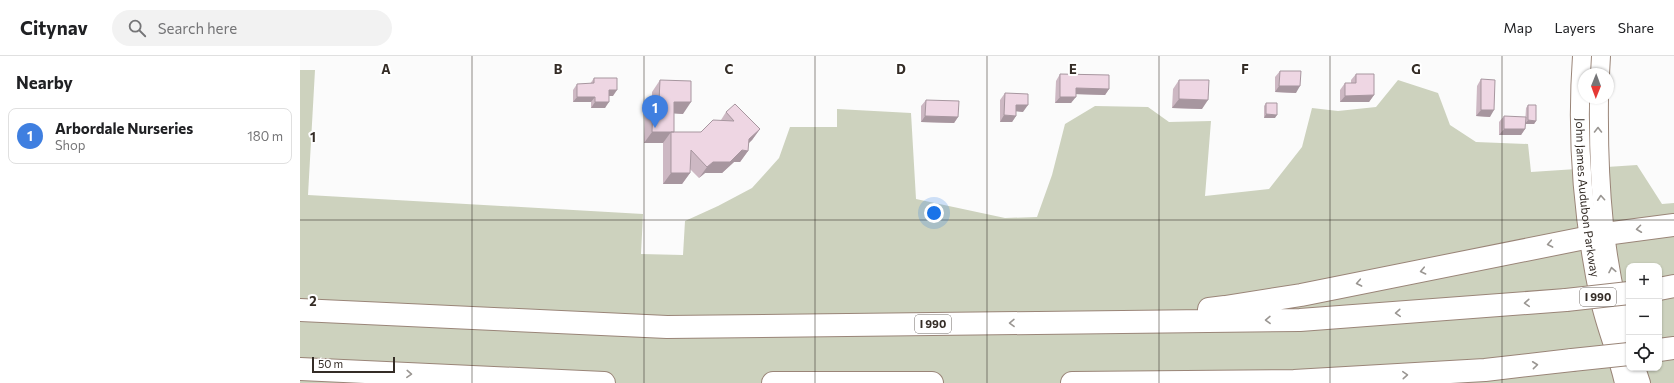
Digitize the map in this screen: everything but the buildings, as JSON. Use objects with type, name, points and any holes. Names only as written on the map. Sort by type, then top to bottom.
[{"type":"highway","points":[[1039,322],[1096,314],[1169,312],[1225,307],[1390,278],[1596,235],[1674,225]]},
{"type":"highway","points":[[1662,288],[1674,286]]},
{"type":"highway","name":"I 990","points":[[300,310],[667,327],[1300,320],[1566,300],[1626,293]]},
{"type":"highway","points":[[1662,350],[1674,348]]},
{"type":"highway","points":[[1072,383],[1294,381],[1485,370],[1626,354]]},
{"type":"highway","points":[[300,369],[604,383]]},
{"type":"highway","points":[[773,383],[932,383]]},
{"type":"main road","name":"John James Audubon Parkway","points":[[1582,56],[1581,142],[1585,212],[1596,235],[1626,335]]},
{"type":"main road","points":[[1600,68],[1601,56]]},
{"type":"main road","name":"John James Audubon Parkway","points":[[1599,104],[1599,163],[1596,235],[1601,309],[1624,383]]},
{"type":"main road","points":[[1637,371],[1641,383]]},
{"type":"green space","points":[[300,70],[315,70],[308,195],[643,214],[641,254],[683,255],[685,221],[752,188],[779,158],[790,127],[837,127],[837,109],[911,113],[916,199],[1005,218],[1037,217],[1052,175],[1065,124],[1095,106],[1148,107],[1169,122],[1211,121],[1205,196],[1269,189],[1302,147],[1312,108],[1338,111],[1376,107],[1398,80],[1438,93],[1450,125],[1476,142],[1528,144],[1531,172],[1637,165],[1662,204],[1674,203],[1674,383],[300,383]]},
{"type":"place","name":"Arbordale Nurseries","points":[[655,128]]}]
